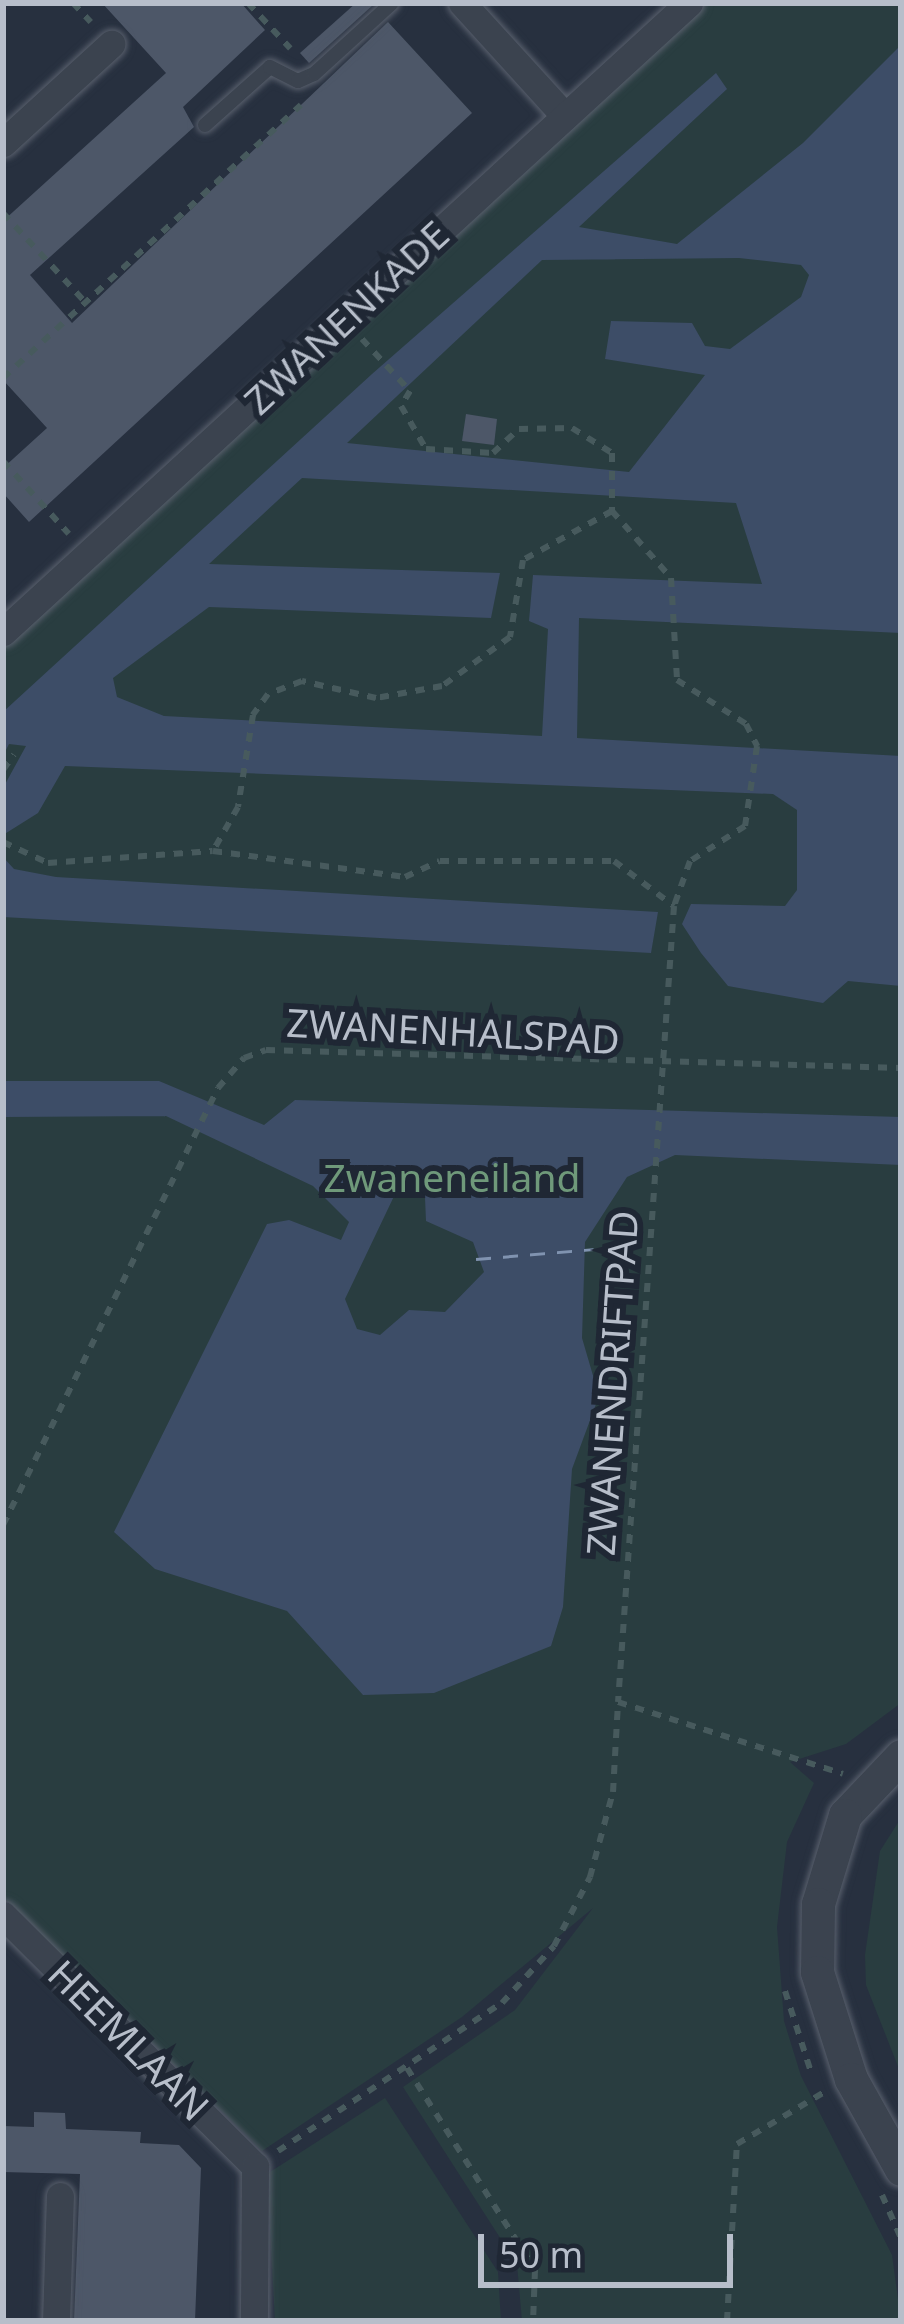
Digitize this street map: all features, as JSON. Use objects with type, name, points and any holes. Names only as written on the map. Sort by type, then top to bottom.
[{"type":"street","points":[[462,3],[565,116]]},
{"type":"street","name":"ZWANENKADE","points":[[3,632],[689,3]]},
{"type":"street","points":[[3,143],[110,44]]},
{"type":"street","points":[[891,1764],[845,1815],[830,1855],[817,1972],[851,2079],[901,2169]]},
{"type":"street","name":"HEEMLAAN","points":[[3,1915],[255,2166]]},
{"type":"street","points":[[254,2321],[255,2166]]},
{"type":"street","points":[[56,2321],[60,2196]]},
{"type":"lane","points":[[205,125],[271,68],[298,81],[314,74],[392,3]]},
{"type":"path","points":[[3,378],[323,86],[248,3]]},
{"type":"path","points":[[3,213],[86,302]]},
{"type":"path","points":[[3,842],[47,863],[213,851],[405,877],[440,861],[614,861],[674,906],[689,861],[746,826],[755,795],[757,746],[746,724],[677,680],[671,578],[612,511],[612,452],[572,428],[519,429],[493,453],[426,449],[401,406],[410,391],[371,351]]},
{"type":"path","points":[[3,461],[88,555]]},
{"type":"path","points":[[213,851],[243,782],[253,715],[268,694],[302,681],[376,698],[458,677],[509,637],[523,560],[612,511]]},
{"type":"path","points":[[3,770],[14,754]]},
{"type":"path","name":"ZWANENDRIFTPAD","points":[[255,2166],[502,2003],[554,1946],[590,1877],[613,1792],[674,906]]},
{"type":"path","name":"ZWANENHALSPAD","points":[[3,1525],[218,1088],[266,1050],[662,1067],[901,1068]]},
{"type":"path","points":[[618,1702],[841,1772]]},
{"type":"path","points":[[407,2068],[535,2270],[533,2321]]},
{"type":"path","points":[[728,2321],[737,2144],[823,2093]]},
{"type":"green space","name":"Zwaneneiland","points":[[699,3],[901,3],[901,1703],[846,1744],[790,1762],[814,1783],[787,1842],[777,1927],[784,2021],[801,2076],[892,2255],[901,2321],[522,2321],[517,2264],[403,2087],[515,2010],[593,1908],[462,2017],[262,2151],[3,1897],[3,647]]},
{"type":"green space","points":[[901,1818],[901,2074],[866,1985],[865,1955],[880,1851]]},
{"type":"green space","points":[[385,2098],[498,2272],[501,2321],[275,2321],[267,2174]]},
{"type":"water","points":[[901,45],[901,633],[579,618],[577,738],[901,756],[901,986],[848,981],[823,1003],[728,986],[701,953],[682,924],[691,904],[785,906],[797,890],[797,810],[773,794],[65,766],[38,813],[3,835],[3,788],[26,746],[9,744],[3,756],[3,712],[372,374],[716,73],[727,89],[579,227],[677,244],[803,143]],"holes":[[[739,258],[801,265],[809,275],[801,297],[730,349],[705,346],[692,323],[611,321],[605,359],[705,375],[629,472],[347,443],[542,260]],[[302,478],[736,503],[762,584],[533,575],[529,621],[548,629],[542,736],[164,716],[117,697],[113,678],[209,607],[491,618],[500,573],[209,564]]]},
{"type":"water","points":[[3,857],[14,869],[56,877],[658,912],[651,953],[3,917]]},
{"type":"water","points":[[3,1081],[159,1081],[264,1125],[295,1100],[901,1117],[901,1165],[675,1155],[627,1177],[585,1242],[582,1338],[599,1396],[572,1469],[563,1607],[551,1646],[434,1693],[363,1695],[287,1611],[155,1569],[114,1532],[267,1224],[289,1220],[341,1240],[349,1222],[313,1186],[166,1116],[3,1117]],"holes":[[[407,1169],[424,1174],[426,1221],[473,1242],[484,1272],[445,1312],[409,1310],[380,1335],[357,1329],[345,1299]]]},
{"type":"building","points":[[102,3],[241,3],[265,30],[183,107],[194,127],[30,275],[72,323],[388,22],[472,113],[29,522],[3,493],[3,468],[47,428],[3,380],[3,221],[166,73]]},
{"type":"building","points":[[356,3],[373,5],[309,63],[300,53]]},
{"type":"building","points":[[466,414],[497,419],[494,445],[462,441]]},
{"type":"building","points":[[34,2112],[65,2113],[66,2129],[141,2132],[140,2143],[179,2145],[201,2168],[195,2321],[74,2321],[80,2174],[3,2172],[3,2126],[34,2127]]},
{"type":"ferry route","points":[[476,1259],[594,1249]]}]
